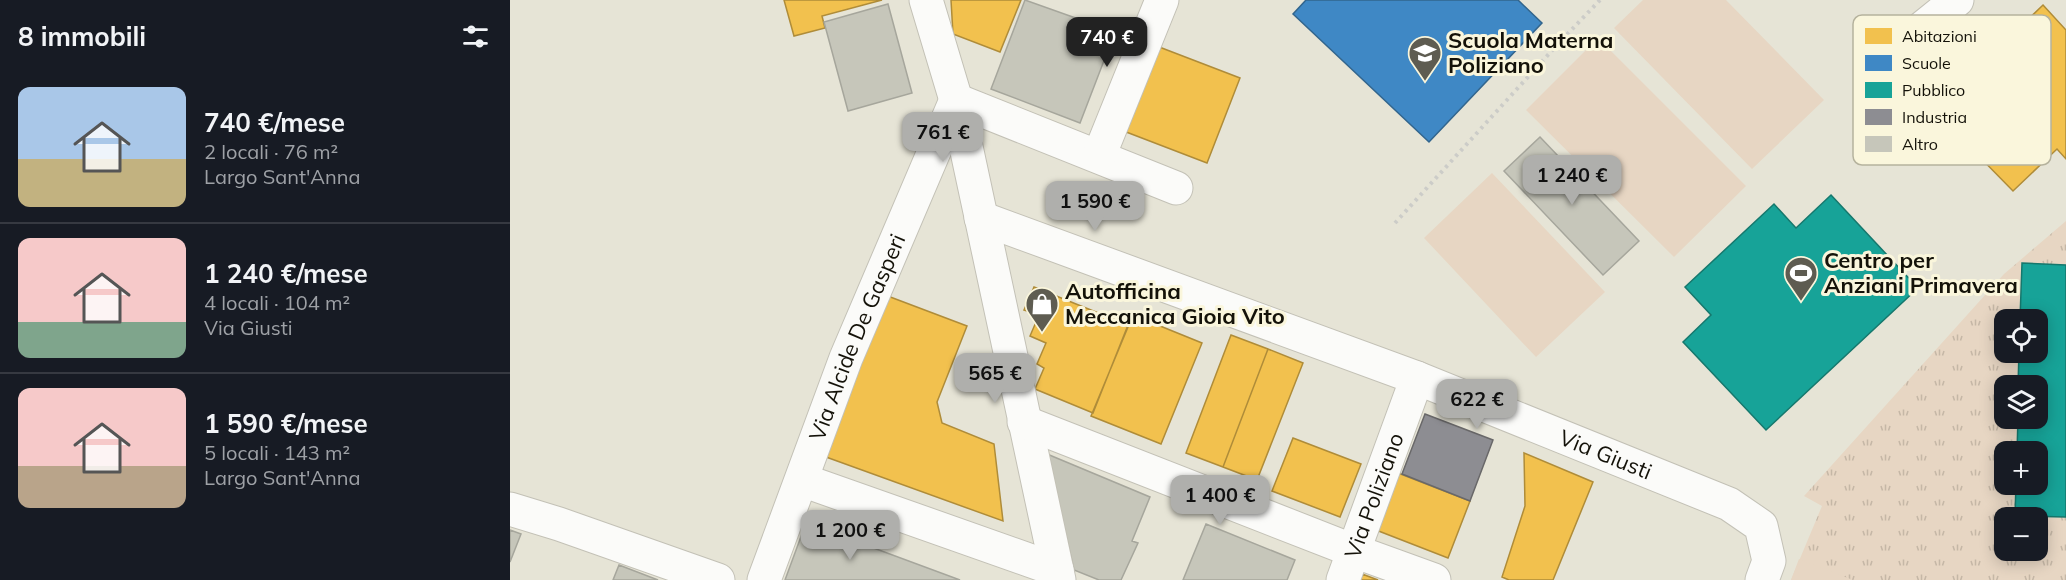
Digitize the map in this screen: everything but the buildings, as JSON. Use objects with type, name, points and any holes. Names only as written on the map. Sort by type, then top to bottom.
[{"type":"street","points":[[926,0],[956,100],[1058,575]]},
{"type":"street","points":[[1099,156],[1162,0]]},
{"type":"street","points":[[1938,15],[1957,0]]},
{"type":"street","points":[[956,100],[1176,188]]},
{"type":"street","name":"Via Alcide De Gasperi","points":[[764,580],[846,358],[956,100]]},
{"type":"street","name":"Via Giusti","points":[[981,218],[1417,378],[1729,504],[1761,526],[1769,561],[1762,580]]},
{"type":"street","name":"Via Poliziano","points":[[1349,566],[1417,378]]},
{"type":"street","points":[[1024,422],[1349,566],[1434,580]]},
{"type":"street","points":[[802,480],[1058,575]]},
{"type":"street","points":[[510,509],[718,580]]},
{"type":"path","points":[[1395,223],[1600,0]]},
{"type":"green space","points":[[1643,0],[1726,0],[1824,100],[1752,169],[1614,28]]},
{"type":"green space","points":[[1598,38],[1746,186],[1674,257],[1526,110]]},
{"type":"green space","points":[[1492,173],[1605,292],[1536,357],[1424,238]]},
{"type":"green space","points":[[2066,221],[2066,580],[1791,580],[1822,506],[1804,496],[2004,274]]},
{"type":"green space","points":[[1799,559],[1853,580],[1791,580]]},
{"type":"place","name":"Scuola Materna Poliziano","points":[[1425,82]]},
{"type":"place","name":"Centro per Anziani Primavera","points":[[1801,302]]},
{"type":"place","name":"Autofficina Meccanica Gioia Vito","points":[[1042,333]]}]
